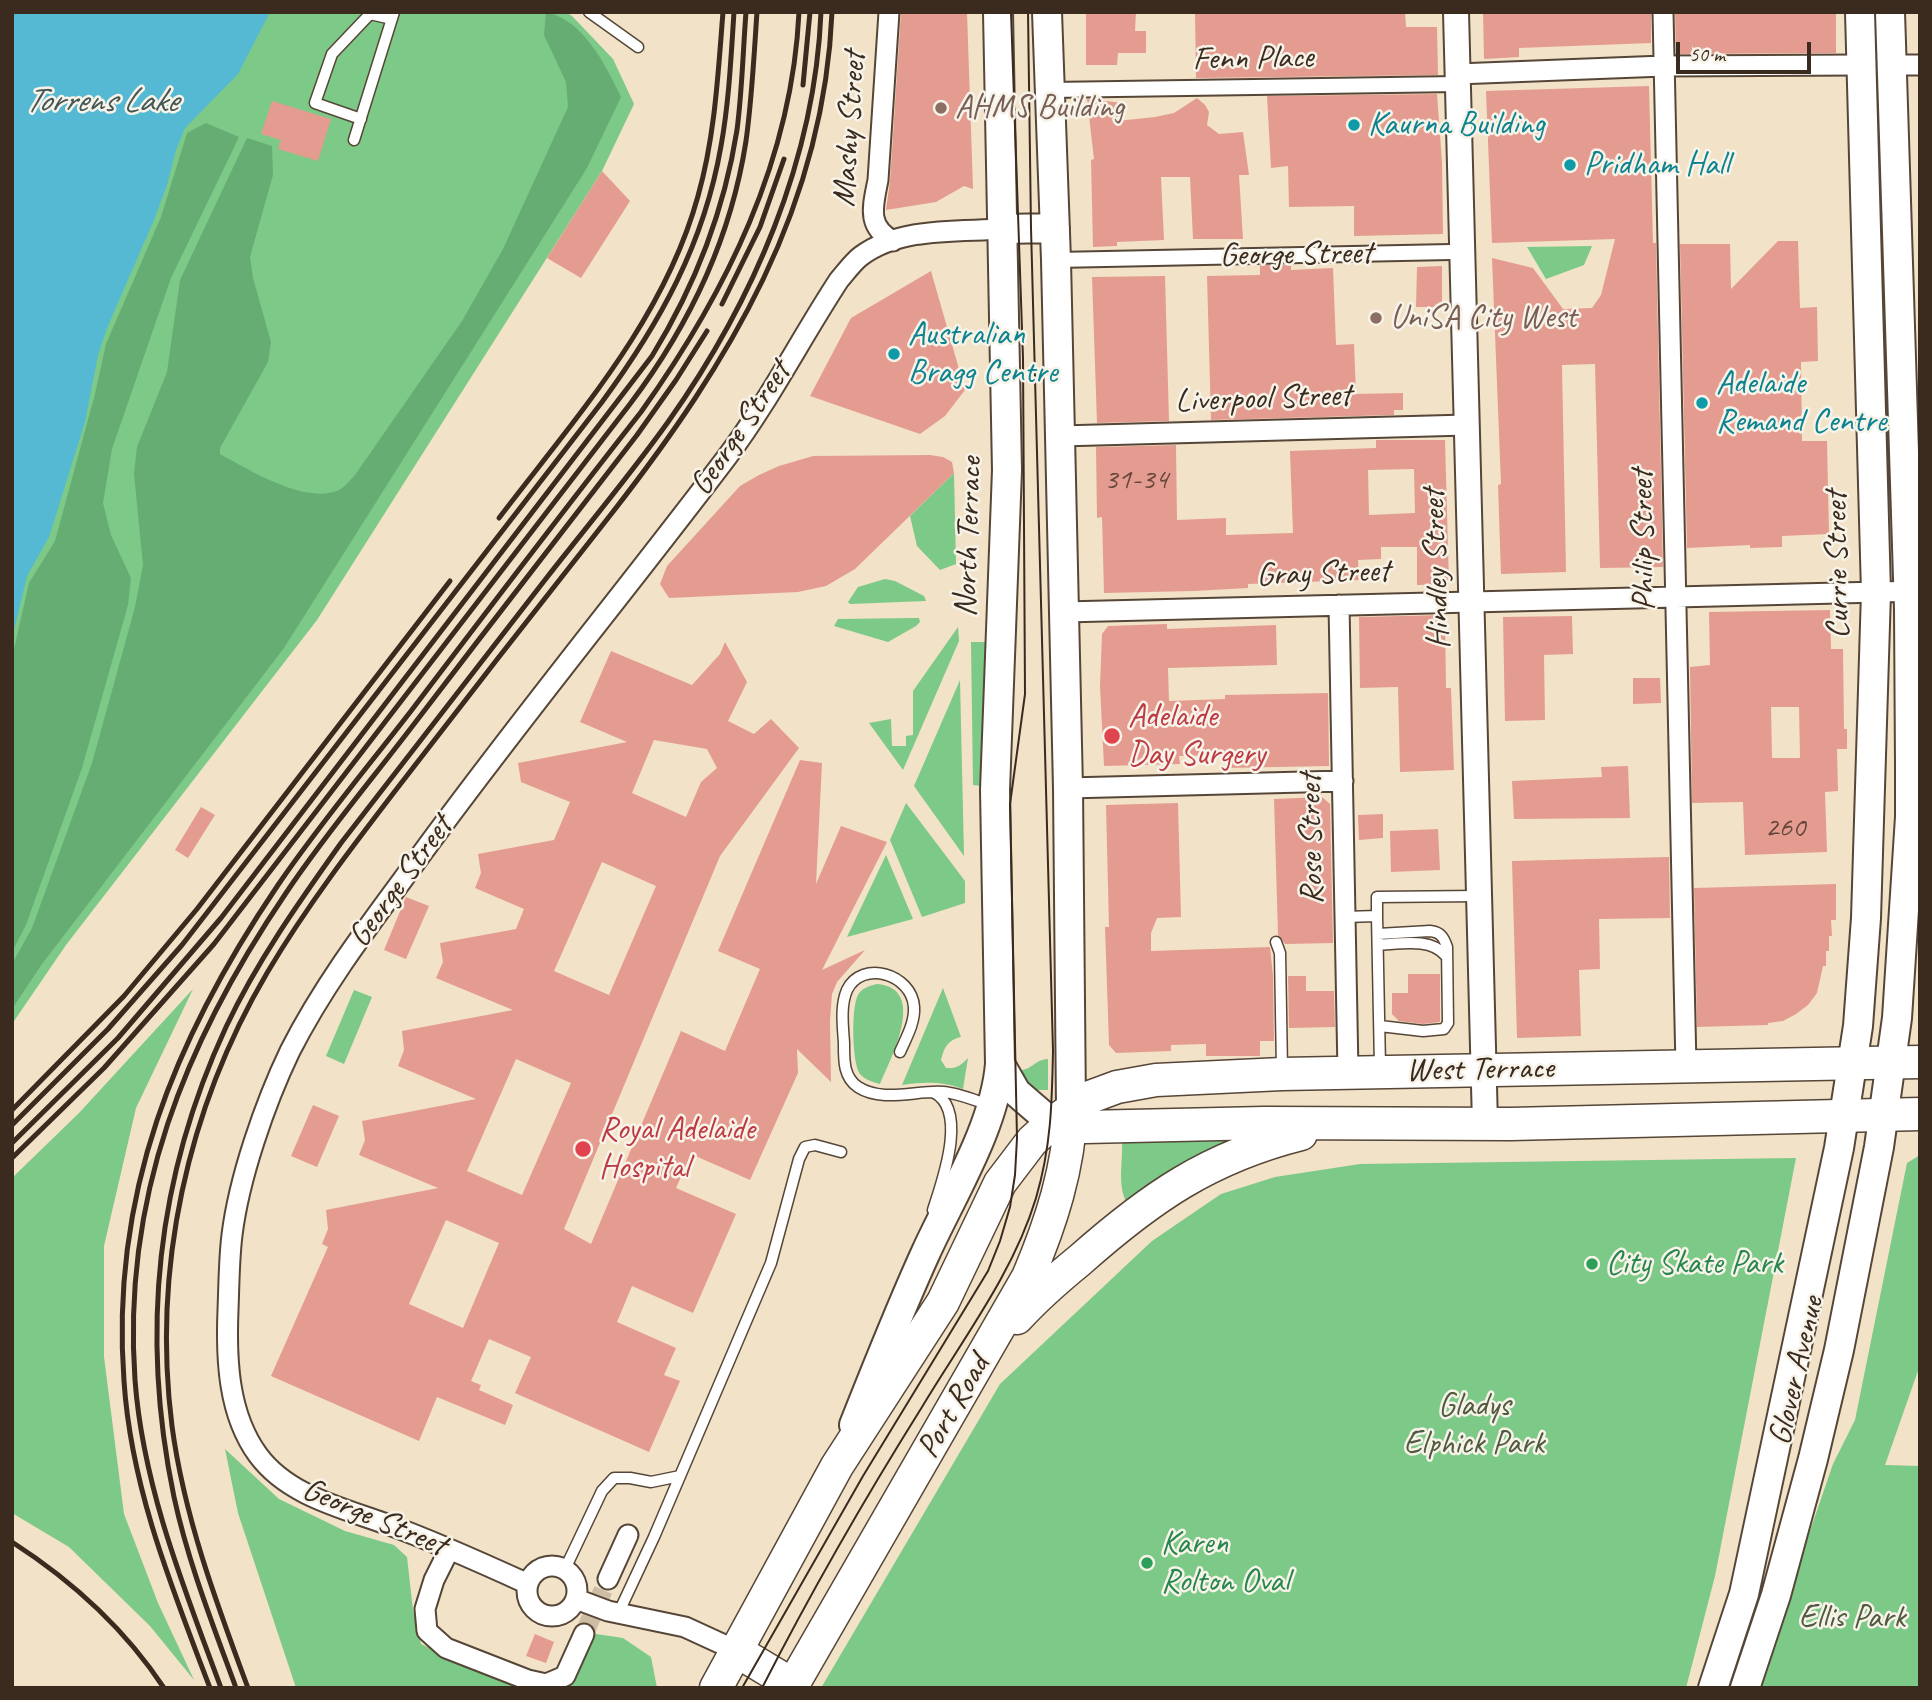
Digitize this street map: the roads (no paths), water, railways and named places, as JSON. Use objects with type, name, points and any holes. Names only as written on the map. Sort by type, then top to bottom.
[{"type":"main road","name":"North Terrace","points":[[993,1106],[1000,1064],[995,790],[1007,470],[998,12]]},
{"type":"main road","points":[[1000,1064],[1016,1092],[1064,1120],[1071,1051],[1068,788],[1056,260],[1047,12]]},
{"type":"main road","name":"Currie Street","points":[[1845,1115],[1853,1064],[1866,918],[1876,592],[1860,12]]},
{"type":"main road","name":"Currie Street","points":[[1890,12],[1911,417],[1914,591],[1915,764],[1910,817],[1906,1062]]},
{"type":"main road","points":[[1002,229],[1055,228]]},
{"type":"main road","points":[[1071,1051],[1089,1073],[1117,1087]]},
{"type":"main road","name":"West Terrace","points":[[1064,1120],[1090,1097],[1117,1087],[1156,1080],[1348,1072],[1906,1062]]},
{"type":"main road","name":"Glover Avenue","points":[[1745,1688],[1776,1595],[1813,1459],[1839,1350],[1884,1115],[1906,1062]]},
{"type":"main road","name":"West Terrace","points":[[993,1106],[1064,1120],[1379,1124],[1920,1114]]},
{"type":"main road","name":"Port Road","points":[[837,1466],[900,1310],[993,1106]]},
{"type":"main road","name":"Glover Avenue","points":[[1713,1688],[1744,1594],[1845,1115]]},
{"type":"main road","name":"Port Road","points":[[792,1686],[1018,1295],[1042,1242],[1060,1184],[1064,1120]]},
{"type":"main road","name":"Port Road","points":[[716,1688],[837,1466],[943,1302],[1000,1182],[1025,1149],[1064,1120]]},
{"type":"main road","points":[[974,1373],[1006,1331],[1051,1284],[1120,1226],[1167,1192],[1220,1161],[1263,1144],[1318,1131],[1379,1124]]},
{"type":"main road","points":[[735,1650],[792,1686]]},
{"type":"street","name":"Mashy Street","points":[[889,12],[878,180],[873,205],[874,223],[881,234],[893,241]]},
{"type":"street","name":"Hindley Street","points":[[1456,12],[1485,1124]]},
{"type":"street","name":"Philip Street","points":[[1663,12],[1686,1067]]},
{"type":"street","points":[[1457,79],[1664,66],[1861,65]]},
{"type":"street","points":[[1892,65],[1920,65]]},
{"type":"street","name":"Fenn Place","points":[[1050,90],[1457,79]]},
{"type":"street","name":"George Street","points":[[528,1584],[307,1494],[277,1474],[258,1456],[241,1426],[232,1389],[227,1343],[232,1233],[244,1177],[266,1111],[289,1053],[325,990],[362,934],[463,796],[730,453],[839,280],[861,256],[893,241],[927,233],[1002,229]]},
{"type":"street","name":"George Street","points":[[1056,260],[1451,253]]},
{"type":"street","name":"Liverpool Street","points":[[1060,436],[1467,425]]},
{"type":"street","name":"Gray Street","points":[[1064,612],[1914,591]]},
{"type":"street","name":"Rose Street","points":[[1339,605],[1348,1072]]},
{"type":"street","points":[[1068,788],[1343,781]]},
{"type":"street","points":[[608,1579],[628,1535]]},
{"type":"street","points":[[449,1550],[434,1580],[425,1609],[427,1631],[446,1648],[528,1680],[546,1684],[565,1676],[584,1634]]},
{"type":"street","points":[[558,1566],[565,1569],[576,1582],[576,1599],[572,1606],[560,1615],[545,1615],[532,1606],[528,1599],[528,1584],[531,1577],[543,1567],[558,1566]]},
{"type":"street","points":[[576,1599],[618,1614],[685,1628],[735,1650]]},
{"type":"lane","points":[[590,12],[638,47]]},
{"type":"lane","points":[[354,140],[361,119],[393,16],[370,14],[332,54],[315,103],[361,119]]},
{"type":"lane","points":[[1380,1072],[1377,897],[1479,896]]},
{"type":"lane","points":[[1345,917],[1377,916]]},
{"type":"lane","points":[[1378,933],[1437,932],[1443,937],[1447,956],[1447,1027],[1423,1031],[1380,1026]]},
{"type":"lane","points":[[1276,942],[1280,953],[1282,1074]]},
{"type":"lane","points":[[1378,945],[1430,943],[1440,948],[1447,956]]},
{"type":"lane","points":[[900,1052],[914,1014],[909,990],[886,974],[869,974],[856,979],[848,988],[843,1008],[845,1063],[850,1079],[858,1087],[872,1093],[933,1091],[956,1094],[993,1106]]},
{"type":"lane","points":[[900,1310],[942,1181],[948,1150],[951,1117],[944,1099],[933,1091]]},
{"type":"lane","points":[[618,1614],[771,1263],[799,1159],[805,1147],[815,1145],[841,1152]]},
{"type":"lane","points":[[565,1569],[602,1491],[614,1478],[651,1482],[680,1476]]},
{"type":"water","name":"Torrens Lake","points":[[12,12],[270,12],[238,74],[185,128],[154,220],[107,328],[98,355],[85,422],[49,537],[27,576],[12,638]]},
{"type":"tunnel","points":[[584,1634],[608,1579]]},
{"type":"tram line","points":[[742,1688],[863,1476],[988,1271],[1010,1207],[1017,1138],[1010,804],[1025,694],[1023,358],[1011,12]]},
{"type":"tram line","points":[[762,1688],[859,1511],[1000,1280],[1036,1198],[1048,1143],[1053,1051],[1031,228],[1028,12]]},
{"type":"railway","points":[[499,518],[615,366],[663,284],[683,241],[698,196],[708,151],[723,12]]},
{"type":"railway","points":[[12,1125],[108,1029],[182,945],[602,402],[643,342],[677,281],[691,249],[713,182],[726,113],[734,12]]},
{"type":"railway","points":[[12,1143],[118,1038],[221,918],[652,356],[682,303],[706,247],[724,190],[737,130],[746,12]]},
{"type":"railway","points":[[12,1158],[104,1068],[214,944],[630,404],[671,344],[704,280],[730,212],[746,141],[757,12]]},
{"type":"railway","points":[[210,1688],[168,1575],[144,1499],[128,1421],[124,1381],[122,1312],[128,1246],[139,1182],[157,1120],[180,1059],[209,1000],[241,942],[278,885],[326,819],[641,412],[701,320],[749,223],[768,172],[794,67],[799,12]]},
{"type":"railway","points":[[803,85],[810,12]]},
{"type":"railway","points":[[236,1688],[186,1545],[174,1497],[158,1376],[157,1316],[161,1258],[170,1199],[202,1084],[226,1027],[251,979],[310,887],[341,843],[654,442],[699,376],[727,328],[774,228],[792,175],[807,122],[821,12]]},
{"type":"railway","points":[[248,1688],[213,1591],[184,1493],[172,1426],[167,1367],[167,1308],[172,1250],[182,1192],[216,1079],[239,1025],[267,973],[317,896],[390,797],[655,456],[695,399],[731,340],[763,280],[790,217],[811,152],[825,84],[832,12]]},
{"type":"railway","points":[[722,304],[760,227],[784,159]]},
{"type":"railway","points":[[221,1688],[180,1575],[156,1498],[139,1420],[135,1380],[134,1313],[139,1248],[150,1185],[168,1124],[190,1064],[218,1006],[286,893],[331,830],[637,435],[707,331]]},
{"type":"railway","points":[[12,1110],[124,996],[197,909],[450,581]]},
{"type":"railway","points":[[12,1542],[96,1607],[149,1666],[164,1688]]},
{"type":"place","name":"AHMS Building","points":[[941,108]]},
{"type":"place","name":"Kaurna Building","points":[[1354,125]]},
{"type":"place","name":"Pridham Hall","points":[[1570,165]]},
{"type":"place","name":"UniSA City West","points":[[1376,318]]},
{"type":"place","name":"Australian Bragg Centre","points":[[894,354]]},
{"type":"place","name":"Adelaide Remand Centre","points":[[1702,403]]},
{"type":"place","name":"Adelaide Day Surgery","points":[[1112,736]]},
{"type":"place","name":"Royal Adelaide Hospital","points":[[583,1149]]},
{"type":"place","name":"City Skate Park","points":[[1592,1264]]},
{"type":"place","name":"Karen Rolton Oval","points":[[1147,1563]]},
{"type":"park label","name":"Gladys Elphick Park","points":[[1474,1425]]},
{"type":"park label","name":"Ellis Park","points":[[1852,1618]]}]
